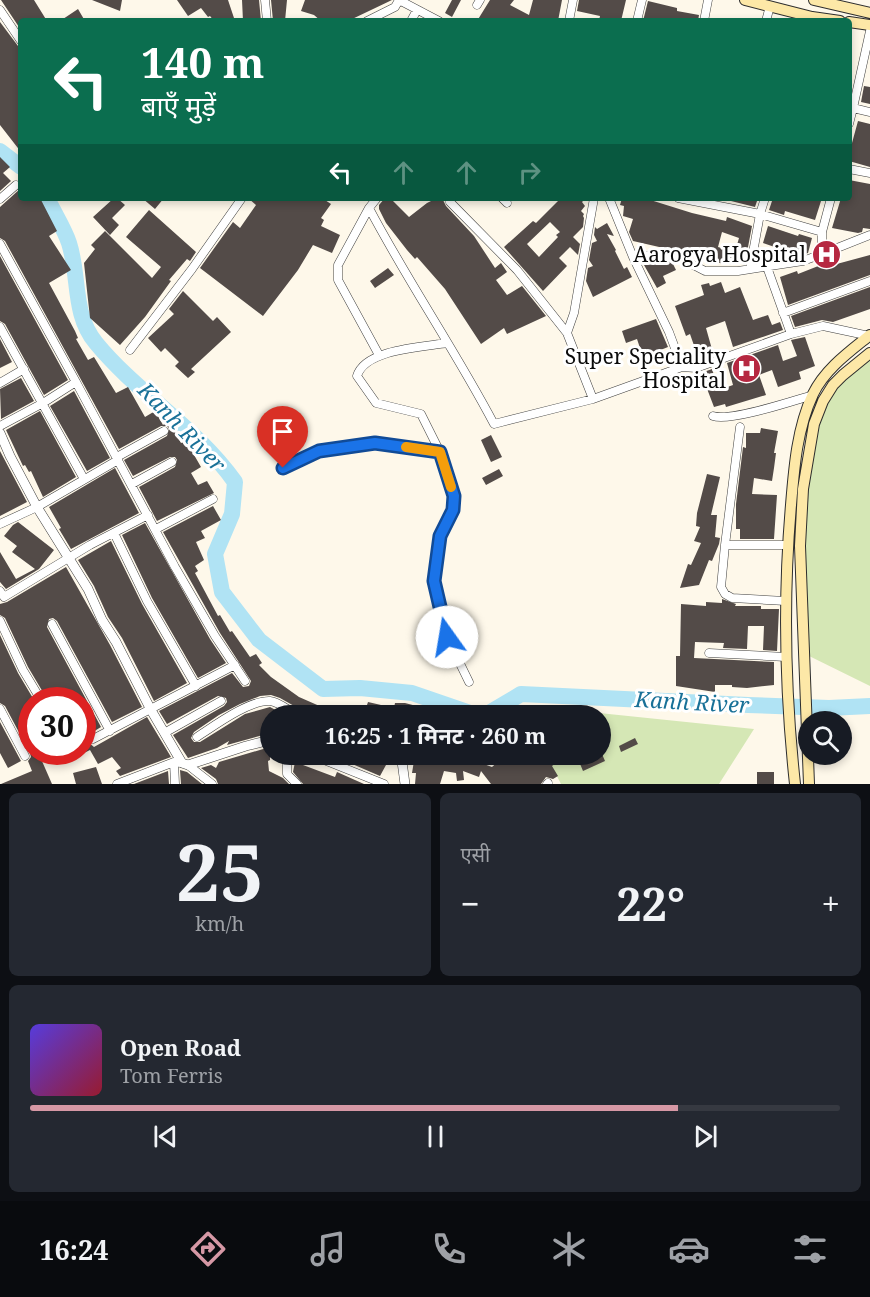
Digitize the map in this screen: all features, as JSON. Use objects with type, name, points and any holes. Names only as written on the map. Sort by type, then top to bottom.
[{"type":"main road","points":[[745,0],[819,18]]},
{"type":"main road","points":[[814,0],[870,13]]},
{"type":"main road","points":[[852,22],[870,25]]},
{"type":"main road","points":[[795,784],[786,657],[786,601],[787,545],[797,448],[804,418],[813,395],[825,375],[870,336]]},
{"type":"main road","points":[[806,711],[800,546],[803,489],[814,424],[823,401],[834,384],[870,352]]},
{"type":"main road","points":[[808,765],[809,784]]},
{"type":"street","points":[[265,0],[267,18]]},
{"type":"street","points":[[373,18],[395,7],[399,0],[433,18]]},
{"type":"street","points":[[570,18],[573,0]]},
{"type":"street","points":[[638,18],[642,0]]},
{"type":"street","points":[[705,18],[708,0]]},
{"type":"street","points":[[767,18],[770,6]]},
{"type":"street","points":[[0,10],[18,37]]},
{"type":"street","points":[[413,18],[417,10]]},
{"type":"street","points":[[852,103],[870,31]]},
{"type":"street","points":[[852,107],[870,112]]},
{"type":"street","points":[[852,170],[870,174]]},
{"type":"street","points":[[0,199],[16,185]]},
{"type":"street","points":[[130,350],[192,269],[237,201]]},
{"type":"street","points":[[375,201],[338,265],[338,280],[379,355]]},
{"type":"street","points":[[567,333],[574,313],[593,201]]},
{"type":"street","points":[[610,201],[633,257],[669,332],[682,367]]},
{"type":"street","points":[[693,201],[760,214],[822,232]]},
{"type":"street","points":[[750,269],[764,201]]},
{"type":"street","points":[[822,254],[822,232],[830,201]]},
{"type":"street","points":[[450,202],[517,270],[567,333],[593,399]]},
{"type":"street","points":[[369,208],[494,424],[593,399],[682,367],[696,368],[790,334],[823,326],[870,336]]},
{"type":"street","points":[[633,257],[662,254],[678,257],[705,271],[750,269],[803,261],[870,235]]},
{"type":"street","points":[[0,244],[118,458],[175,567],[209,626],[245,681]]},
{"type":"street","points":[[766,267],[790,334]]},
{"type":"street","points":[[783,313],[870,281]]},
{"type":"street","points":[[0,327],[84,479]]},
{"type":"street","points":[[447,343],[379,355],[358,370],[357,375],[376,403],[421,414],[440,452],[454,496],[453,510],[440,536],[434,581],[447,637],[469,682]]},
{"type":"street","points":[[0,382],[24,369]]},
{"type":"street","points":[[0,426],[76,382]]},
{"type":"street","points":[[713,416],[719,418],[742,414],[813,395]]},
{"type":"street","points":[[740,427],[721,587],[725,594],[732,598],[786,601]]},
{"type":"street","points":[[0,524],[37,507],[164,431]]},
{"type":"street","points":[[0,433],[37,507],[88,589],[102,620],[117,642],[181,763],[212,784]]},
{"type":"street","points":[[283,468],[319,451],[375,443],[440,452]]},
{"type":"street","points":[[132,484],[172,462]]},
{"type":"street","points":[[156,530],[213,499]]},
{"type":"street","points":[[1,596],[148,515]]},
{"type":"street","points":[[114,533],[147,602],[196,686]]},
{"type":"street","points":[[725,545],[787,545]]},
{"type":"street","points":[[0,621],[2,632],[33,687]]},
{"type":"street","points":[[52,624],[110,731]]},
{"type":"street","points":[[709,653],[786,657]]},
{"type":"street","points":[[96,738],[235,665]]},
{"type":"street","points":[[166,732],[221,701]]},
{"type":"street","points":[[197,737],[256,704],[270,701],[278,705]]},
{"type":"street","points":[[0,709],[18,743]]},
{"type":"street","points":[[117,784],[181,763],[260,743]]},
{"type":"street","points":[[175,784],[181,763]]},
{"type":"street","points":[[287,765],[287,774],[297,784]]},
{"type":"street","points":[[336,765],[384,784]]},
{"type":"street","points":[[402,765],[405,784]]},
{"type":"green space","points":[[870,353],[870,686],[803,653],[803,489],[823,401]]},
{"type":"green space","points":[[611,714],[754,729],[719,784],[561,784],[551,765],[611,765]]},
{"type":"building","points":[[1,0],[34,0],[45,18],[18,18],[18,26]]},
{"type":"building","points":[[92,0],[122,0],[120,11]]},
{"type":"building","points":[[177,0],[228,0],[234,18],[208,17],[201,8],[188,16]]},
{"type":"building","points":[[242,0],[259,0],[261,18],[243,18]]},
{"type":"building","points":[[271,0],[287,0],[285,18],[273,18]]},
{"type":"building","points":[[305,0],[392,0],[354,18],[318,18],[301,11]]},
{"type":"building","points":[[452,0],[461,0],[452,17],[445,13]]},
{"type":"building","points":[[490,0],[514,0],[510,5],[529,15],[533,0],[562,0],[559,18],[479,18]]},
{"type":"building","points":[[579,0],[626,0],[622,18],[600,18],[600,16],[577,11]]},
{"type":"building","points":[[648,1],[677,8],[677,11],[699,15],[698,18],[644,18]]},
{"type":"building","points":[[78,9],[83,18],[64,18]]},
{"type":"building","points":[[0,22],[18,46],[18,148],[0,125]]},
{"type":"building","points":[[864,86],[870,87],[870,104],[861,102]]},
{"type":"building","points":[[858,121],[870,124],[870,167],[852,162],[852,143]]},
{"type":"building","points":[[0,157],[10,167],[3,173],[11,181],[0,191]]},
{"type":"building","points":[[852,181],[870,184],[870,229],[863,228],[862,232],[858,233],[832,228],[840,201],[852,201]]},
{"type":"building","points":[[18,191],[18,201],[42,201],[57,231],[49,236],[71,270],[49,283],[88,360],[94,357],[116,393],[128,387],[145,417],[155,411],[163,425],[169,421],[181,443],[186,441],[201,467],[191,473],[198,485],[207,481],[214,493],[157,521],[139,487],[175,467],[177,460],[175,457],[170,457],[133,476],[124,460],[167,436],[169,429],[167,426],[161,426],[119,449],[5,241],[0,238],[0,207]]},
{"type":"building","points":[[111,201],[120,201],[125,205],[112,218],[119,225],[110,235],[93,217]]},
{"type":"building","points":[[146,201],[162,201],[155,209]]},
{"type":"building","points":[[251,201],[326,201],[331,204],[321,218],[324,220],[321,226],[340,235],[332,253],[313,245],[298,270],[263,316],[200,268],[233,222],[240,228],[256,205]]},
{"type":"building","points":[[382,201],[393,201],[409,217],[431,201],[444,201],[474,236],[495,268],[501,263],[507,272],[496,280],[507,295],[522,286],[546,316],[507,334],[504,328],[481,344],[445,289],[417,257],[415,259],[386,223],[379,205]]},
{"type":"building","points":[[558,201],[583,201],[585,206],[581,211],[584,214],[583,227],[573,237],[580,244],[578,255],[570,247],[559,258],[567,266],[543,291],[504,247],[533,221],[536,223]],"holes":[[[550,222],[560,232],[556,235],[558,237],[539,257],[527,244]]]},
{"type":"building","points":[[621,201],[654,201],[726,221],[727,217],[752,226],[745,263],[732,260],[730,265],[727,265],[713,261],[715,253],[696,247],[695,253],[682,249],[681,252],[633,241],[629,232],[633,219],[623,216],[624,206],[620,205]],"holes":[[[722,232],[739,238],[735,252],[718,247]]]},
{"type":"building","points":[[731,201],[757,201],[755,207]]},
{"type":"building","points":[[772,201],[821,201],[815,220],[785,211],[784,215],[769,210]]},
{"type":"building","points":[[149,210],[196,252],[190,261],[187,259],[169,280],[171,281],[145,317],[120,345],[90,318],[84,263],[95,249],[91,245],[105,231],[152,278],[161,267],[126,237]]},
{"type":"building","points":[[607,223],[614,236],[607,234],[624,269],[627,267],[632,277],[593,297],[586,281],[588,268],[593,266],[589,260],[592,243],[597,241],[594,235],[595,227],[597,229]]},
{"type":"building","points":[[768,226],[812,238],[808,253],[793,250],[792,253],[763,243]]},
{"type":"building","points":[[870,255],[870,275],[788,305],[780,277],[797,271],[798,274],[831,261],[833,265]]},
{"type":"building","points":[[0,256],[68,380],[44,395],[5,324],[0,321]]},
{"type":"building","points":[[662,260],[672,262],[676,270],[663,276],[666,283],[657,288],[644,265]]},
{"type":"building","points":[[388,268],[394,275],[375,288],[370,281]]},
{"type":"building","points":[[721,282],[725,293],[740,287],[753,320],[768,315],[772,325],[780,322],[783,330],[733,347],[725,321],[706,328],[713,353],[698,357],[690,334],[686,336],[675,306],[704,295],[701,285],[709,283],[710,286]]},
{"type":"building","points":[[870,287],[870,309],[833,322],[822,320],[795,327],[791,316]]},
{"type":"building","points":[[183,291],[213,321],[217,317],[231,332],[191,369],[195,372],[188,378],[175,366],[179,362],[165,348],[161,352],[148,338],[174,314],[169,309]]},
{"type":"building","points":[[656,319],[668,347],[643,357],[637,339],[626,343],[622,331]]},
{"type":"building","points":[[805,337],[815,366],[799,372],[801,379],[778,387],[772,370],[759,375],[766,395],[726,407],[725,404],[714,407],[701,373],[712,369],[719,390],[733,385],[727,363],[778,345],[783,361],[797,356],[791,340]]},
{"type":"building","points":[[0,339],[12,362],[0,368]]},
{"type":"building","points":[[21,378],[34,401],[1,419],[0,389]]},
{"type":"building","points":[[74,391],[110,458],[87,471],[50,406]]},
{"type":"building","points":[[40,411],[76,477],[43,497],[31,471],[29,472],[25,465],[23,466],[6,430]]},
{"type":"building","points":[[761,428],[778,431],[774,468],[772,481],[754,478],[752,494],[777,495],[774,539],[740,539],[740,529],[736,529],[736,504],[743,447],[746,448],[746,433],[760,433]]},
{"type":"building","points":[[491,435],[502,457],[491,462],[481,440]]},
{"type":"building","points":[[0,451],[27,502],[0,516]]},
{"type":"building","points":[[115,468],[139,513],[71,549],[49,507]]},
{"type":"building","points":[[499,469],[503,476],[486,485],[482,478]]},
{"type":"building","points":[[707,474],[720,477],[711,515],[717,515],[715,537],[720,538],[719,544],[712,561],[709,560],[699,585],[680,588],[688,564],[691,565],[701,543],[694,541],[700,527],[696,526],[697,513]]},
{"type":"building","points":[[213,506],[221,520],[201,531],[205,538],[196,542],[204,560],[195,566],[198,571],[195,573],[218,616],[220,615],[250,657],[256,654],[262,663],[259,665],[271,677],[299,697],[317,705],[292,705],[271,695],[260,696],[240,704],[194,732],[191,738],[194,742],[200,742],[245,714],[260,710],[260,736],[227,745],[229,741],[217,748],[188,758],[173,735],[224,706],[227,702],[226,698],[218,696],[167,724],[159,711],[232,673],[243,687],[249,686],[251,681],[220,633],[163,532]]},
{"type":"building","points":[[18,522],[54,550],[39,569],[6,589],[0,582],[0,552],[16,579],[35,569],[12,552],[17,546],[4,536]]},
{"type":"building","points":[[145,523],[210,639],[226,663],[198,678],[152,598],[122,535]]},
{"type":"building","points":[[111,541],[142,604],[187,683],[154,701],[78,560]]},
{"type":"building","points":[[66,567],[142,707],[112,722],[96,693],[96,687],[93,687],[57,621],[53,618],[49,619],[47,627],[79,687],[40,687],[5,618],[0,615],[0,604]]},
{"type":"building","points":[[722,599],[736,604],[735,606],[779,609],[777,651],[763,650],[764,626],[748,626],[747,649],[723,648],[724,643],[695,642],[694,658],[774,662],[774,685],[747,688],[715,685],[715,692],[676,686],[676,656],[680,656],[681,604],[706,606],[706,602],[722,603]]},
{"type":"building","points":[[0,635],[26,687],[18,687],[18,730],[5,706],[0,703]]},
{"type":"building","points":[[395,703],[413,705],[395,705]]},
{"type":"building","points":[[147,717],[171,757],[120,776],[116,771],[121,768],[112,757],[98,764],[96,746]]},
{"type":"building","points":[[96,718],[101,727],[96,730]]},
{"type":"building","points":[[0,722],[18,755],[18,763],[8,768],[0,753]]},
{"type":"building","points":[[635,738],[638,744],[621,752],[619,746]]},
{"type":"building","points":[[260,750],[260,765],[268,765],[269,771],[289,784],[218,784],[216,779],[201,768],[211,765],[216,768],[219,762]]},
{"type":"building","points":[[30,765],[44,765],[52,784],[1,784],[32,771]]},
{"type":"building","points":[[294,765],[303,765],[335,777],[337,772],[364,784],[303,784],[293,772]]},
{"type":"building","points":[[355,765],[386,765],[380,776]]},
{"type":"building","points":[[413,765],[486,765],[492,767],[494,765],[553,765],[558,776],[553,779],[546,777],[541,784],[491,784],[481,771],[479,777],[463,771],[464,780],[457,781],[456,773],[444,771],[440,784],[415,784],[416,773],[412,773]]},
{"type":"building","points":[[581,765],[596,765],[583,771]]},
{"type":"building","points":[[96,767],[102,784],[76,784],[73,773]]},
{"type":"building","points":[[180,770],[187,772],[202,784],[181,784]]},
{"type":"building","points":[[168,771],[169,784],[134,784]]},
{"type":"building","points":[[757,772],[774,772],[774,784],[757,784]]},
{"type":"waterway","name":"Kanh River","points":[[0,151],[18,165]]},
{"type":"waterway","name":"Kanh River","points":[[49,201],[69,243],[80,308],[88,332],[112,361],[203,444],[235,482],[232,514],[215,554],[222,592],[259,640],[323,689],[360,688],[412,693],[447,705]]},
{"type":"waterway","name":"Kanh River","points":[[502,705],[521,694],[829,708],[870,706]]},
{"type":"slow traffic","points":[[406,447],[440,452],[451,487]]},
{"type":"place","name":"Aarogya Hospital","points":[[827,255]]},
{"type":"place","name":"Super Speciality Hospital","points":[[747,369]]},
{"type":"route","points":[[283,468],[319,451],[375,443],[440,452],[454,496],[453,510],[440,536],[434,581],[447,637]]}]
